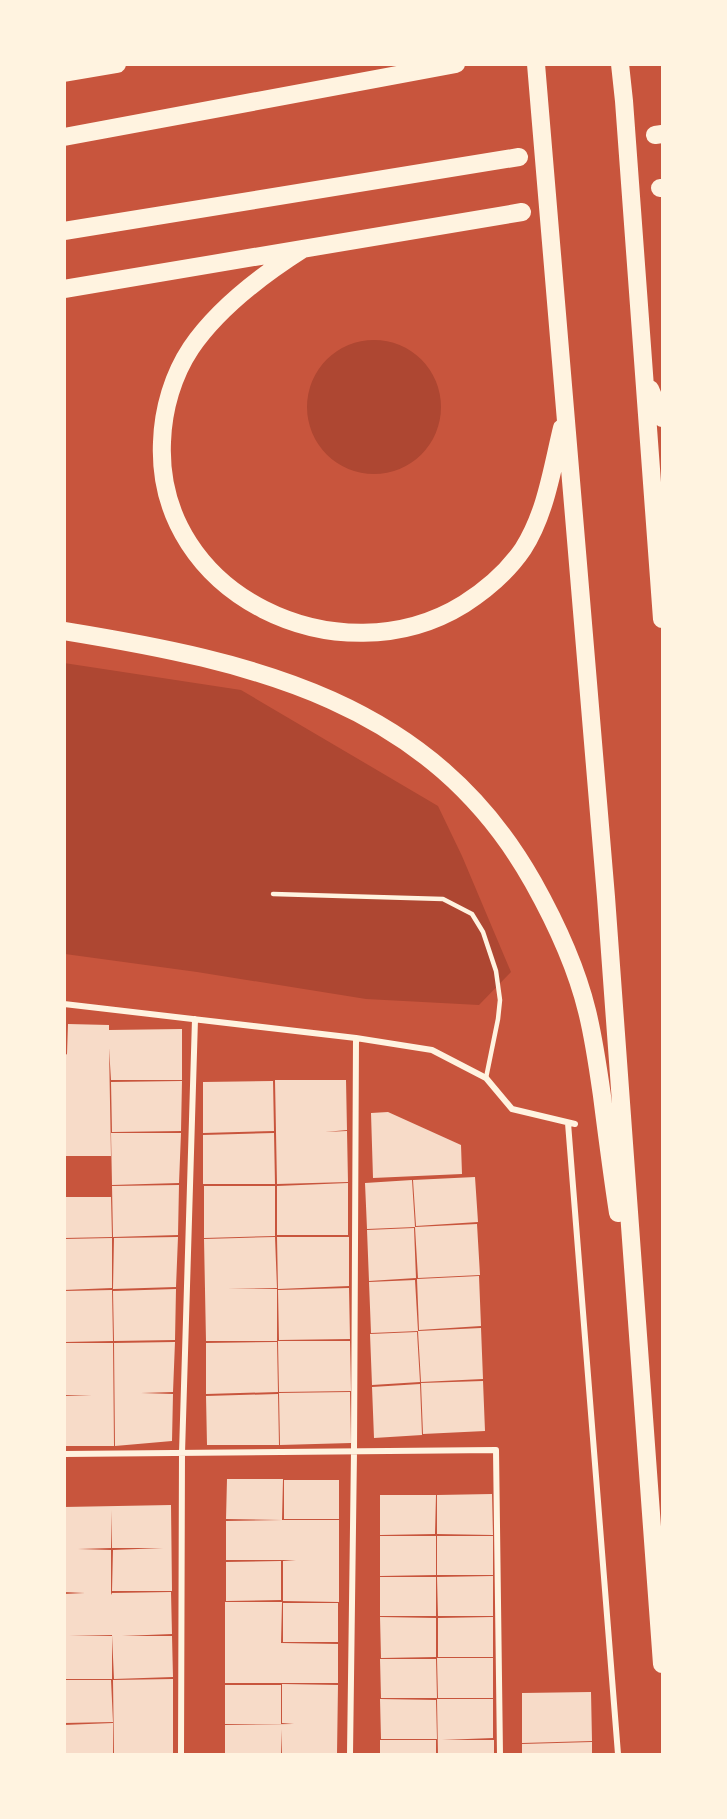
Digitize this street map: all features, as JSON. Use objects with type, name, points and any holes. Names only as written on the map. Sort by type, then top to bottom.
[{"type":"highway","points":[[64,73],[117,64]]},
{"type":"highway","points":[[64,137],[456,64]]},
{"type":"highway","points":[[536,64],[606,897],[663,1664]]},
{"type":"highway","points":[[620,64],[663,619]]},
{"type":"highway","points":[[64,231],[519,157]]},
{"type":"highway","points":[[64,289],[522,212]]},
{"type":"highway","points":[[303,249],[271,269],[243,293],[216,318],[192,347],[172,386],[162,429],[161,451],[164,483],[173,513],[182,531],[206,565],[249,602],[279,618],[300,625],[348,633],[374,634],[401,630],[427,623],[451,612],[492,584],[522,550],[534,530],[543,509],[566,412]]},
{"type":"highway","points":[[644,375],[663,418]]},
{"type":"highway","points":[[64,631],[192,655],[257,672],[333,700],[370,718],[416,748],[465,791],[498,827],[549,910],[570,960],[587,1012],[595,1049],[641,1378]]},
{"type":"street","points":[[64,1004],[356,1038],[432,1050],[486,1078],[512,1109],[571,1123],[618,1755]]},
{"type":"street","points":[[182,1755],[182,1453],[195,1019]]},
{"type":"street","points":[[350,1755],[356,1038]]},
{"type":"street","points":[[64,1454],[496,1450],[500,1755]]},
{"type":"lane","points":[[273,894],[443,899],[472,914],[483,932],[496,971],[500,1000],[486,1078]]},
{"type":"shaded area","points":[[374,340],[400,345],[421,360],[436,381],[441,407],[436,433],[421,454],[400,469],[374,474],[348,469],[327,454],[312,433],[307,407],[312,381],[327,360],[348,345]]},
{"type":"shaded area","points":[[64,663],[241,690],[438,806],[462,856],[511,972],[479,1005],[366,999],[65,954]]},
{"type":"building","points":[[68,1024],[109,1025],[109,1030],[182,1029],[182,1080],[111,1080],[109,1048],[111,1156],[64,1156],[64,1056],[67,1054]]},
{"type":"building","points":[[275,1080],[346,1080],[347,1130],[325,1132],[347,1131],[348,1182],[277,1184]]},
{"type":"building","points":[[182,1081],[181,1131],[112,1132],[111,1082]]},
{"type":"building","points":[[273,1081],[274,1131],[203,1133],[203,1082]]},
{"type":"building","points":[[388,1112],[461,1145],[462,1174],[373,1178],[371,1113]]},
{"type":"building","points":[[111,1133],[181,1133],[179,1183],[112,1185]]},
{"type":"building","points":[[274,1133],[275,1184],[203,1184],[203,1135]]},
{"type":"building","points":[[475,1177],[478,1222],[416,1226],[413,1180]]},
{"type":"building","points":[[412,1180],[415,1227],[367,1229],[365,1183]]},
{"type":"building","points":[[348,1183],[348,1235],[277,1235],[277,1186]]},
{"type":"building","points":[[179,1185],[178,1235],[113,1237],[112,1186]]},
{"type":"building","points":[[204,1186],[275,1186],[275,1236],[204,1238]]},
{"type":"building","points":[[64,1197],[111,1197],[112,1237],[64,1238]]},
{"type":"building","points":[[477,1224],[480,1275],[418,1278],[415,1227]]},
{"type":"building","points":[[414,1228],[416,1278],[369,1281],[367,1230]]},
{"type":"building","points":[[178,1237],[176,1287],[113,1289],[114,1238]]},
{"type":"building","points":[[275,1237],[277,1288],[227,1289],[277,1289],[277,1341],[206,1341],[204,1239]]},
{"type":"building","points":[[277,1237],[349,1237],[349,1286],[278,1289]]},
{"type":"building","points":[[112,1238],[112,1288],[64,1290],[64,1239]]},
{"type":"building","points":[[479,1276],[481,1326],[419,1330],[417,1279]]},
{"type":"building","points":[[415,1280],[418,1331],[371,1333],[369,1282]]},
{"type":"building","points":[[349,1288],[350,1339],[279,1340],[278,1290]]},
{"type":"building","points":[[176,1289],[175,1340],[114,1341],[113,1291]]},
{"type":"building","points":[[112,1290],[113,1341],[64,1342],[64,1291]]},
{"type":"building","points":[[481,1328],[483,1379],[421,1382],[418,1331]]},
{"type":"building","points":[[417,1332],[420,1382],[372,1385],[370,1334]]},
{"type":"building","points":[[278,1341],[350,1341],[351,1391],[279,1392]]},
{"type":"building","points":[[175,1342],[173,1392],[141,1393],[173,1394],[172,1441],[115,1446],[114,1343]]},
{"type":"building","points":[[277,1342],[278,1392],[206,1394],[206,1343]]},
{"type":"building","points":[[64,1343],[113,1343],[114,1446],[64,1446],[64,1396],[92,1395],[64,1395]]},
{"type":"building","points":[[483,1381],[485,1431],[423,1434],[421,1383]]},
{"type":"building","points":[[420,1384],[422,1435],[374,1438],[372,1387]]},
{"type":"building","points":[[350,1392],[351,1443],[280,1445],[279,1393]]},
{"type":"building","points":[[278,1394],[279,1445],[207,1445],[206,1396]]},
{"type":"building","points":[[227,1479],[283,1479],[282,1520],[226,1519]]},
{"type":"building","points":[[284,1480],[339,1480],[339,1519],[284,1519]]},
{"type":"building","points":[[492,1494],[493,1535],[437,1534],[437,1495]]},
{"type":"building","points":[[380,1495],[436,1495],[435,1534],[380,1535]]},
{"type":"building","points":[[171,1505],[172,1591],[112,1591],[113,1550],[163,1548],[112,1548],[111,1510],[111,1548],[78,1549],[111,1550],[111,1595],[112,1593],[171,1592],[172,1634],[122,1636],[172,1636],[173,1677],[114,1679],[112,1635],[69,1636],[112,1636],[112,1679],[64,1679],[64,1594],[85,1593],[64,1592],[64,1507]]},
{"type":"building","points":[[339,1520],[339,1602],[283,1601],[283,1561],[296,1560],[226,1560],[226,1521]]},
{"type":"building","points":[[380,1536],[436,1536],[436,1575],[380,1576]]},
{"type":"building","points":[[437,1536],[493,1536],[493,1575],[437,1575]]},
{"type":"building","points":[[281,1561],[281,1600],[226,1601],[226,1562]]},
{"type":"building","points":[[493,1576],[493,1616],[438,1616],[437,1577]]},
{"type":"building","points":[[380,1577],[436,1577],[436,1616],[380,1616]]},
{"type":"building","points":[[225,1602],[282,1602],[281,1643],[338,1644],[338,1683],[225,1683]]},
{"type":"building","points":[[283,1603],[338,1603],[338,1642],[283,1642]]},
{"type":"building","points":[[380,1617],[436,1618],[436,1657],[381,1658]]},
{"type":"building","points":[[493,1617],[493,1657],[438,1657],[438,1618]]},
{"type":"building","points":[[437,1658],[493,1658],[493,1698],[438,1698]]},
{"type":"building","points":[[380,1659],[436,1659],[437,1698],[381,1698]]},
{"type":"building","points":[[173,1679],[173,1754],[114,1754],[113,1680]]},
{"type":"building","points":[[64,1680],[111,1680],[113,1722],[64,1723]]},
{"type":"building","points":[[282,1684],[338,1685],[337,1754],[282,1754],[281,1729],[281,1754],[225,1754],[225,1725],[294,1724],[282,1723]]},
{"type":"building","points":[[225,1685],[281,1685],[281,1724],[225,1724]]},
{"type":"building","points":[[591,1692],[592,1741],[522,1743],[522,1693]]},
{"type":"building","points":[[380,1699],[436,1700],[437,1739],[381,1739]]},
{"type":"building","points":[[437,1699],[493,1699],[493,1738],[442,1740],[494,1740],[494,1754],[438,1754]]},
{"type":"building","points":[[113,1723],[113,1754],[64,1754],[64,1725]]},
{"type":"building","points":[[380,1740],[436,1740],[436,1754],[380,1754]]},
{"type":"building","points":[[592,1742],[592,1754],[522,1754],[522,1744]]}]
